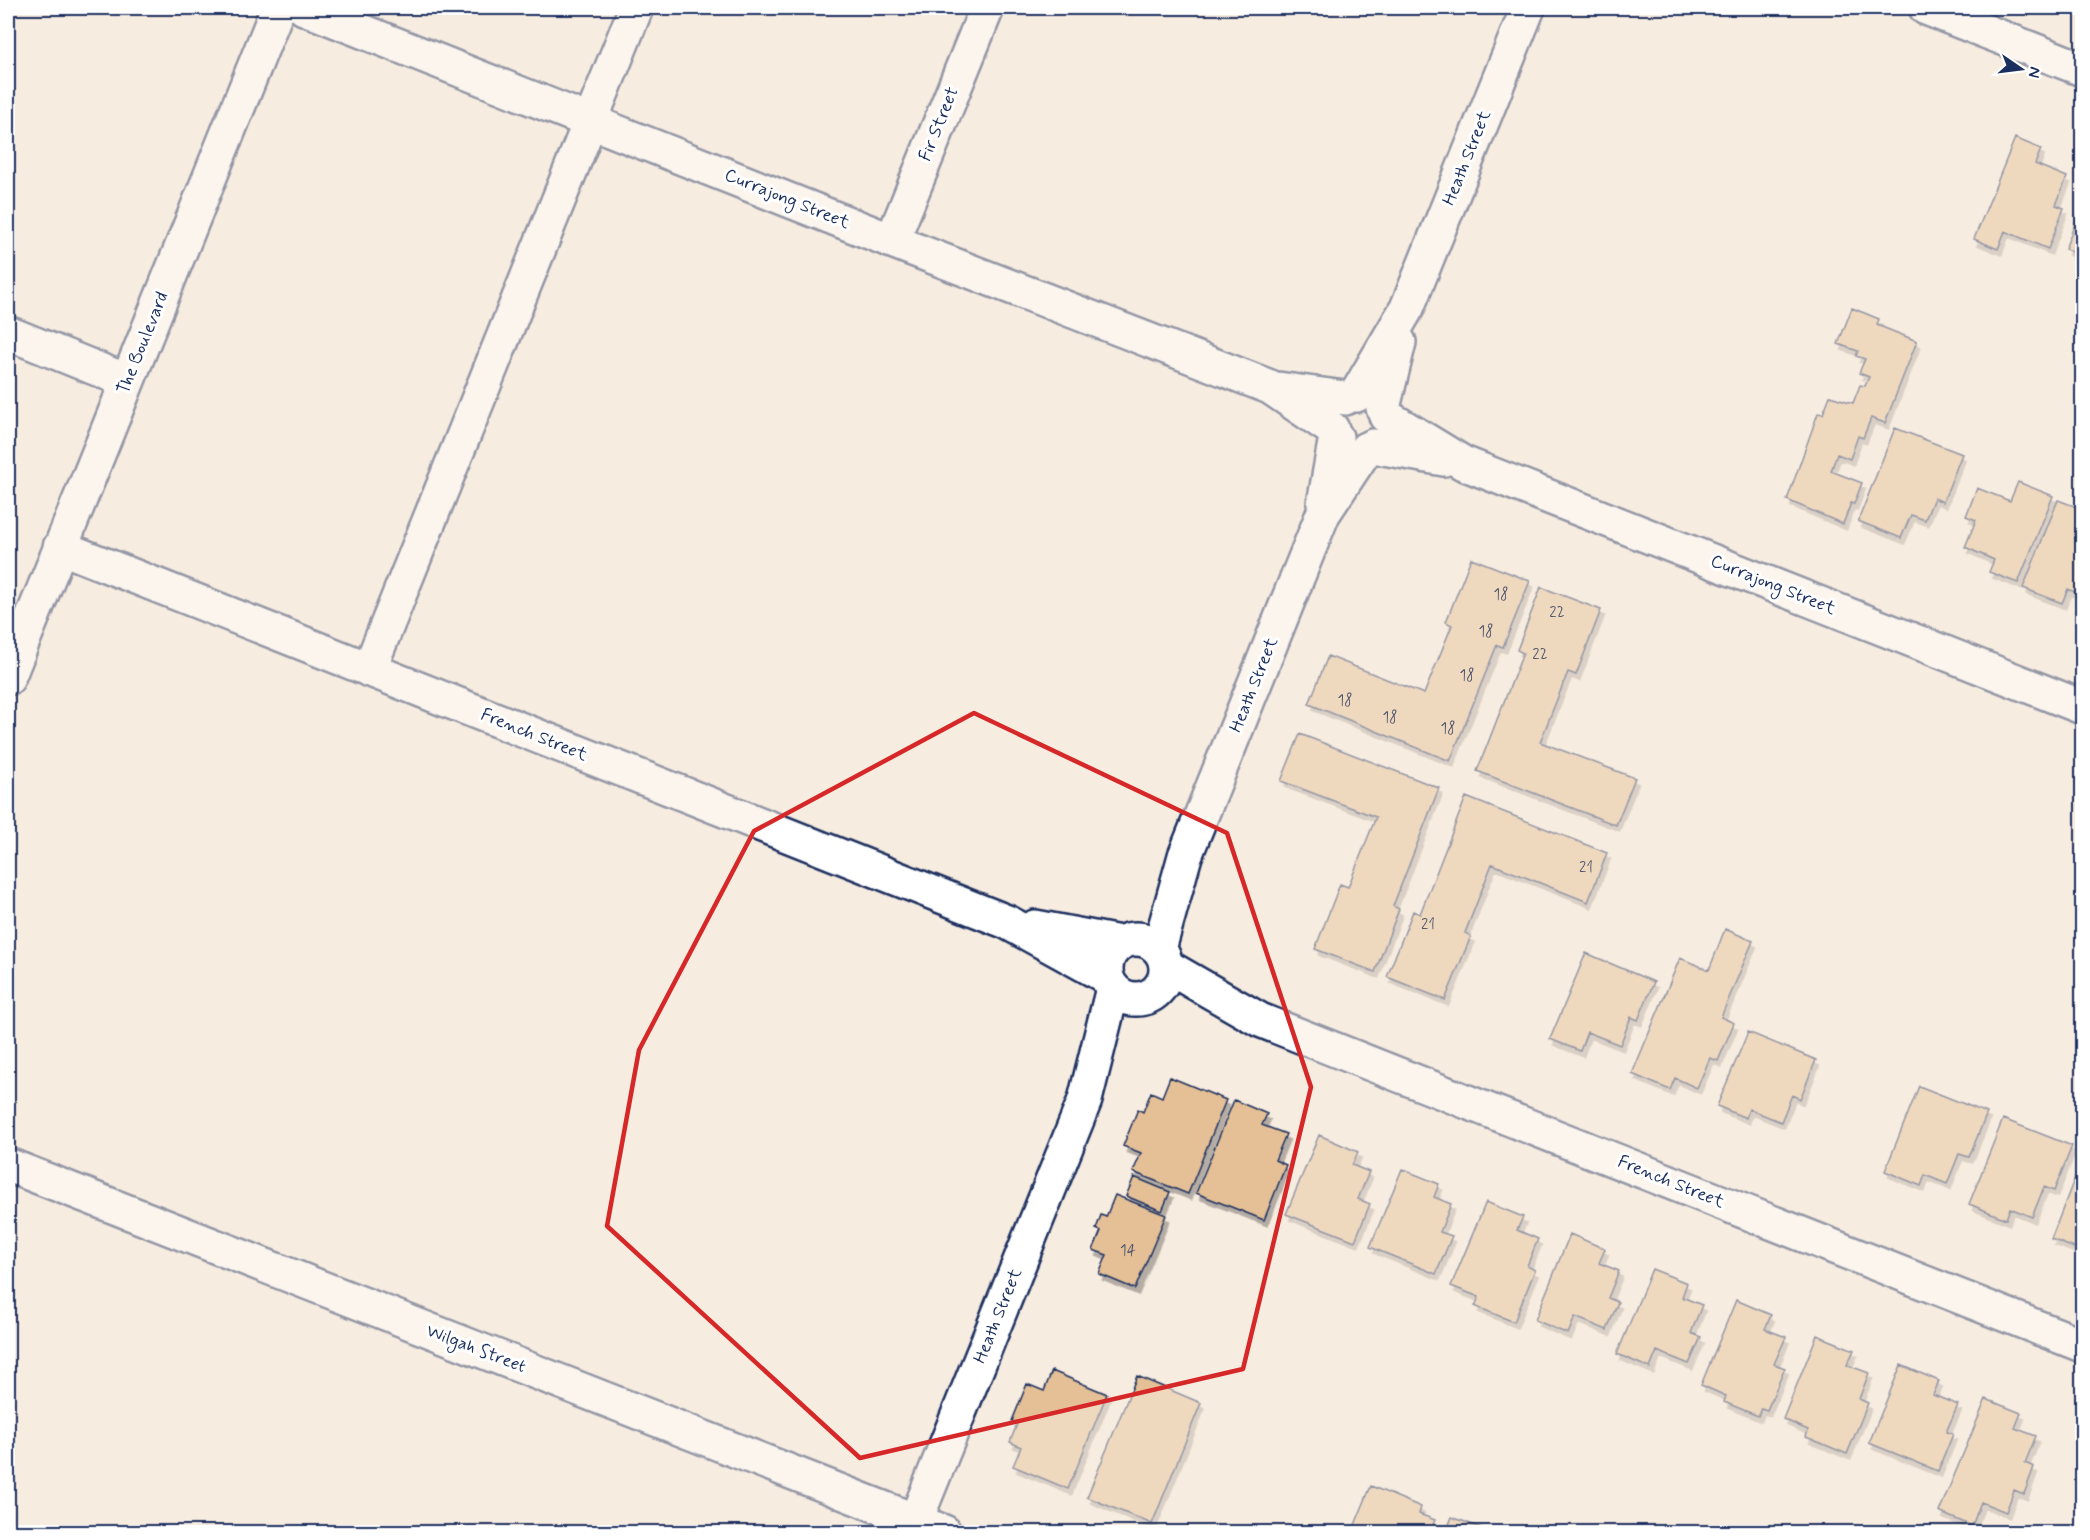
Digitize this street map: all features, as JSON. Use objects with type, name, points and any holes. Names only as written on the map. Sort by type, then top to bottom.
[{"type":"street","name":"The Boulevard","points":[[8,678],[278,8]]},
{"type":"street","name":"Currajong Street","points":[[304,8],[892,241],[1270,387],[1368,404],[1463,463],[2082,707]]},
{"type":"street","points":[[369,670],[636,8]]},
{"type":"street","name":"Fir Street","points":[[892,241],[987,8]]},
{"type":"street","name":"Heath Street","points":[[1368,404],[1528,8]]},
{"type":"street","points":[[1926,8],[2082,69]]},
{"type":"street","points":[[8,333],[127,381]]},
{"type":"street","name":"Currajong Street","points":[[1270,387],[1334,433]]},
{"type":"street","points":[[1368,404],[1385,433],[1370,447],[1357,450],[1348,448],[1334,433],[1334,411],[1368,404]]},
{"type":"street","name":"Heath Street","points":[[1323,514],[1334,433]]},
{"type":"street","name":"Currajong Street","points":[[1370,447],[1463,463]]},
{"type":"street","name":"Heath Street","points":[[1145,950],[1323,514],[1370,447]]},
{"type":"street","name":"French Street","points":[[60,547],[1007,922],[1110,983]]},
{"type":"street","name":"French Street","points":[[1007,922],[1145,950],[1260,1020],[2082,1345]]},
{"type":"street","points":[[1145,950],[1163,983],[1148,997],[1126,998],[1110,983],[1108,958],[1145,950]]},
{"type":"street","name":"Heath Street","points":[[924,1529],[1085,1100],[1110,983]]},
{"type":"street","name":"Heath Street","points":[[1085,1100],[1148,997]]},
{"type":"street","name":"French Street","points":[[1148,997],[1260,1020]]},
{"type":"street","name":"Wilgah Street","points":[[8,1165],[924,1529]]},
{"type":"highlighted area","points":[[974,713],[1227,833],[1311,1087],[1243,1369],[860,1458],[607,1226],[639,1050],[754,831]]},
{"type":"building","points":[[2015,138],[2041,149],[2035,164],[2067,177],[2056,205],[2064,208],[2048,249],[2005,231],[1998,249],[1974,239]]},
{"type":"building","points":[[2082,205],[2082,256],[2065,249]]},
{"type":"building","points":[[1852,308],[1879,319],[1877,325],[1917,341],[1885,423],[1871,418],[1863,438],[1858,436],[1850,459],[1837,454],[1831,471],[1862,483],[1843,524],[1787,500],[1818,413],[1823,414],[1830,396],[1853,403],[1860,385],[1865,386],[1869,377],[1859,373],[1865,359],[1856,356],[1858,351],[1838,344]]},
{"type":"building","points":[[1895,428],[1962,454],[1943,502],[1934,498],[1925,520],[1911,515],[1901,538],[1858,521]]},
{"type":"building","points":[[2018,482],[2053,496],[2018,583],[1989,572],[1994,560],[1965,547],[1976,520],[1966,516],[1977,488],[2010,501]]},
{"type":"building","points":[[2058,500],[2082,509],[2082,595],[2068,589],[2062,603],[2023,588]]},
{"type":"building","points":[[1471,558],[1530,581],[1503,647],[1497,645],[1450,761],[1309,704],[1328,656],[1424,694],[1452,625],[1446,622]]},
{"type":"building","points":[[1541,587],[1601,610],[1576,675],[1568,672],[1540,742],[1635,778],[1616,825],[1477,771],[1523,653],[1517,650]]},
{"type":"building","points":[[1300,734],[1439,788],[1393,906],[1399,909],[1375,972],[1315,949],[1340,884],[1348,887],[1376,817],[1281,781]]},
{"type":"building","points":[[1466,797],[1607,853],[1588,902],[1492,864],[1465,933],[1471,936],[1445,1000],[1387,977],[1413,911],[1420,914]]},
{"type":"building","points":[[1725,929],[1753,941],[1721,1017],[1734,1023],[1718,1061],[1710,1058],[1697,1088],[1675,1078],[1670,1090],[1632,1074],[1680,958],[1709,970]]},
{"type":"building","points":[[1586,953],[1654,982],[1638,1020],[1631,1017],[1620,1045],[1587,1032],[1580,1051],[1550,1039]]},
{"type":"building","points":[[1748,1032],[1816,1060],[1800,1099],[1792,1095],[1781,1122],[1749,1109],[1746,1118],[1717,1106]]},
{"type":"building","points":[[1170,1077],[1226,1100],[1188,1194],[1133,1172],[1141,1153],[1123,1146],[1138,1109],[1143,1112],[1151,1092],[1162,1097]]},
{"type":"building","points":[[1919,1086],[1987,1113],[1969,1157],[1959,1154],[1947,1184],[1925,1175],[1921,1186],[1885,1171]]},
{"type":"building","points":[[1234,1100],[1267,1114],[1262,1125],[1286,1134],[1275,1160],[1286,1165],[1264,1220],[1196,1193]]},
{"type":"building","points":[[2003,1119],[2072,1146],[2054,1191],[2044,1187],[2032,1217],[2010,1208],[2006,1219],[1969,1204]]},
{"type":"building","points":[[1319,1135],[1358,1152],[1352,1165],[1369,1172],[1358,1199],[1370,1204],[1355,1241],[1286,1214]]},
{"type":"building","points":[[2082,1159],[2082,1251],[2051,1239]]},
{"type":"building","points":[[1402,1169],[1439,1184],[1434,1197],[1451,1204],[1440,1232],[1452,1236],[1436,1274],[1370,1247]]},
{"type":"building","points":[[1134,1177],[1170,1192],[1162,1211],[1126,1196]]},
{"type":"building","points":[[1115,1195],[1166,1215],[1135,1289],[1099,1274],[1107,1255],[1093,1250],[1101,1231],[1096,1229],[1101,1215],[1106,1217]]},
{"type":"building","points":[[1486,1202],[1523,1217],[1517,1230],[1538,1239],[1527,1266],[1535,1270],[1514,1322],[1475,1306],[1479,1297],[1451,1286]]},
{"type":"building","points":[[1570,1234],[1605,1249],[1599,1263],[1619,1271],[1608,1298],[1618,1302],[1607,1330],[1575,1317],[1568,1334],[1535,1320]]},
{"type":"building","points":[[1652,1269],[1687,1283],[1682,1297],[1702,1305],[1691,1333],[1701,1337],[1689,1364],[1657,1351],[1650,1368],[1617,1354]]},
{"type":"building","points":[[1736,1300],[1771,1315],[1765,1329],[1786,1337],[1774,1364],[1785,1368],[1767,1410],[1761,1408],[1758,1416],[1724,1402],[1726,1396],[1701,1385]]},
{"type":"building","points":[[1817,1335],[1854,1350],[1847,1365],[1869,1373],[1859,1399],[1868,1403],[1847,1454],[1806,1437],[1808,1430],[1783,1419]]},
{"type":"building","points":[[1901,1365],[1939,1381],[1933,1395],[1958,1405],[1946,1432],[1953,1434],[1938,1471],[1869,1443]]},
{"type":"building","points":[[1052,1371],[1107,1394],[1068,1489],[1013,1466],[1021,1447],[1010,1442],[1017,1424],[1012,1421],[1027,1384],[1044,1391]]},
{"type":"building","points":[[1137,1376],[1201,1403],[1152,1524],[1087,1497]]},
{"type":"building","points":[[1986,1399],[2021,1413],[2015,1428],[2036,1436],[2025,1463],[2034,1467],[2024,1494],[2014,1490],[2006,1512],[1981,1502],[1972,1526],[1939,1512]]},
{"type":"building","points":[[1371,1486],[1421,1507],[1419,1514],[1435,1520],[1430,1532],[1352,1532]]},
{"type":"building","points":[[1452,1517],[1492,1532],[1446,1532]]}]
